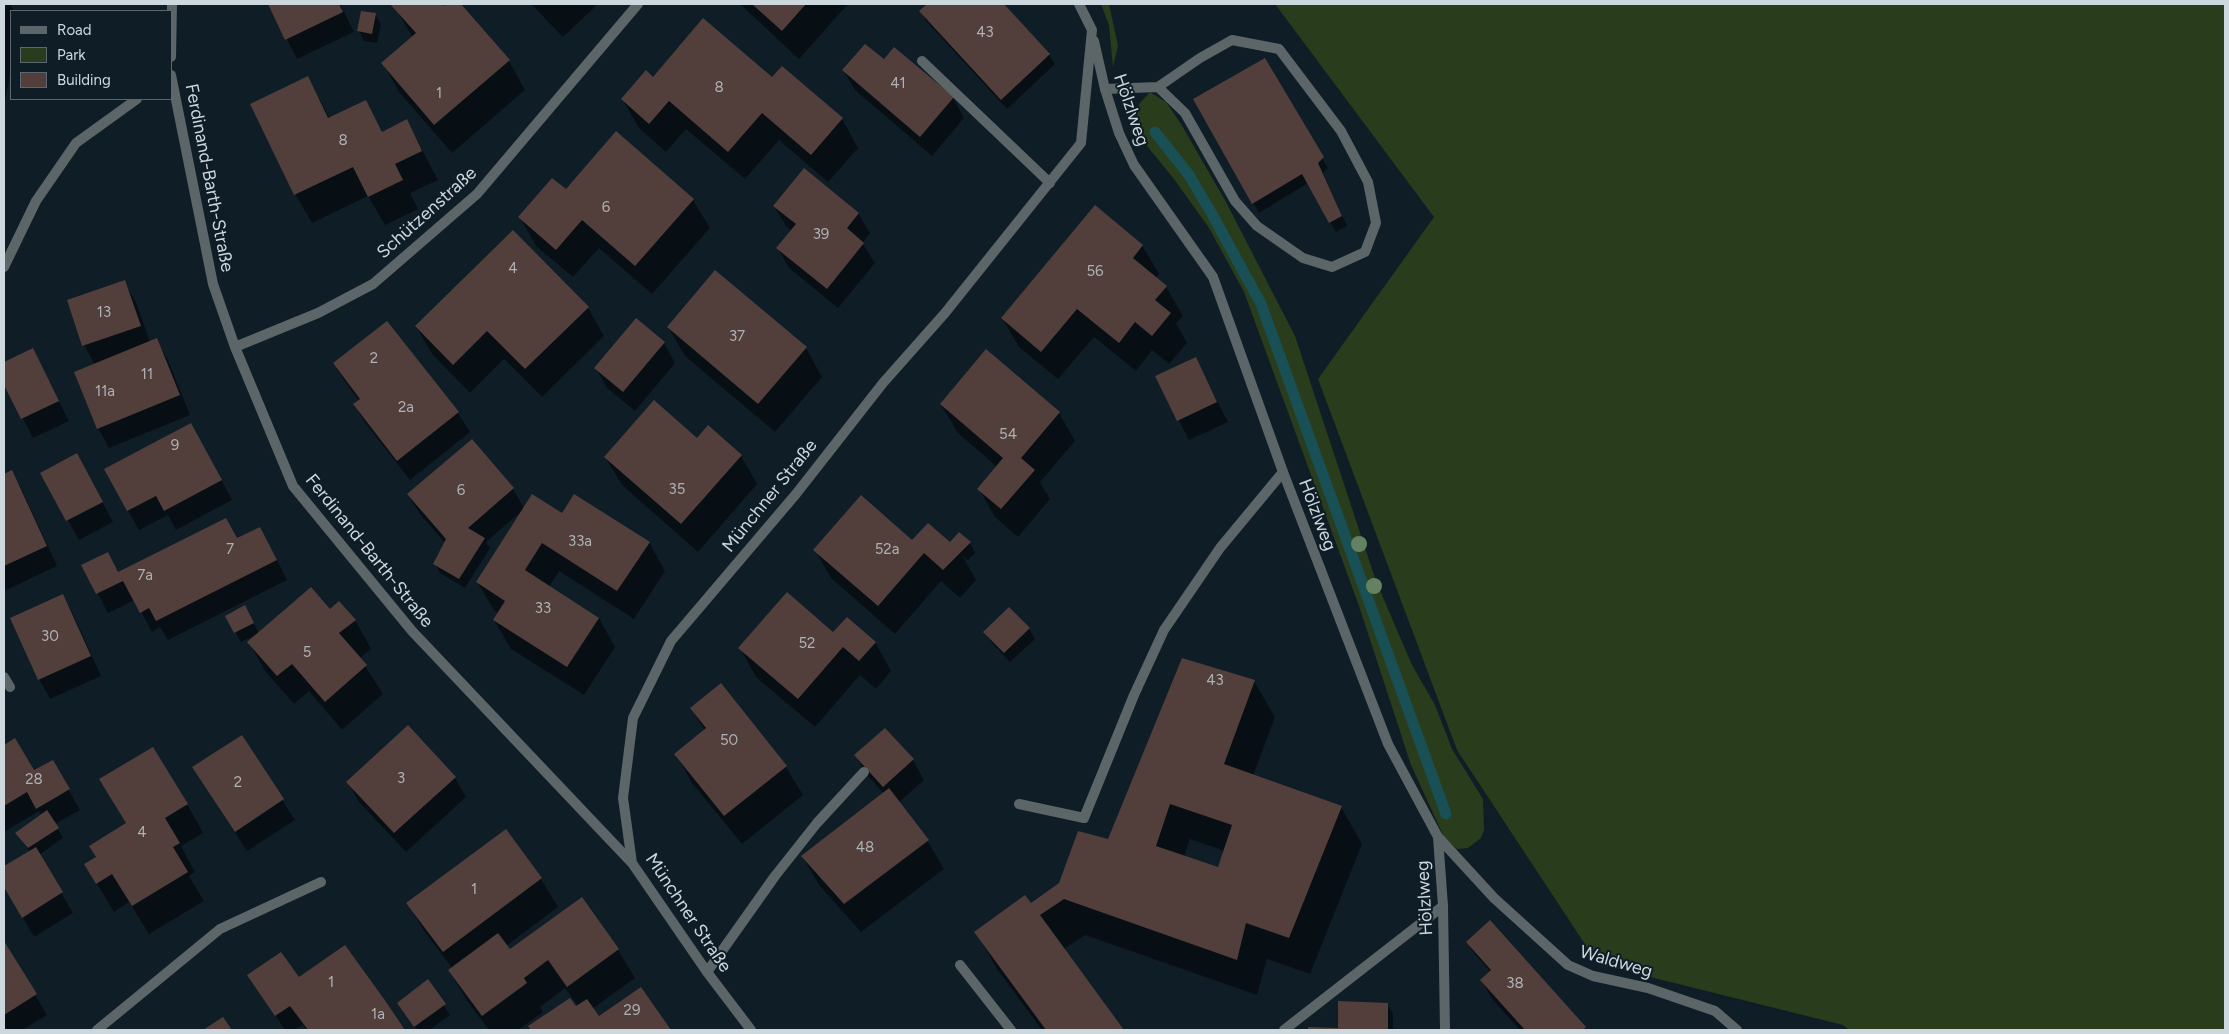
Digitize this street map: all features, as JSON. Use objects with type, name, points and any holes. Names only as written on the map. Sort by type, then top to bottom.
[{"type":"street","name":"Schützenstraße","points":[[235,347],[318,313],[373,284],[477,194],[638,4]]},
{"type":"street","points":[[1079,4],[1092,30]]},
{"type":"street","name":"Hölzlweg","points":[[1092,30],[1104,89],[1119,133],[1134,165],[1213,277],[1283,472],[1388,744],[1438,837],[1443,906],[1445,1030]]},
{"type":"street","name":"Münchner Straße","points":[[751,1030],[707,972],[632,863],[623,798],[633,718],[671,641],[796,494],[883,383],[945,312],[1081,143],[1092,30]]},
{"type":"street","points":[[1104,89],[1158,87],[1200,58],[1232,40],[1279,49],[1341,131],[1368,182],[1376,223],[1365,252],[1332,267],[1303,258],[1257,226],[1235,201],[1185,112],[1158,87]]},
{"type":"street","points":[[922,61],[1050,183]]},
{"type":"street","name":"Ferdinand-Barth-Straße","points":[[172,79],[213,284],[235,347],[293,486],[412,632],[632,863]]},
{"type":"street","points":[[4,268],[36,201],[76,143],[136,100]]},
{"type":"street","points":[[1019,804],[1084,818],[1134,695],[1164,630],[1220,548],[1283,472]]},
{"type":"street","points":[[4,677],[10,687]]},
{"type":"street","points":[[707,972],[775,876],[817,823],[864,772]]},
{"type":"street","name":"Waldweg","points":[[1438,837],[1494,898],[1568,965],[1593,976],[1648,988],[1715,1011],[1737,1030]]},
{"type":"street","points":[[96,1030],[220,929],[321,882]]},
{"type":"street","points":[[1284,1030],[1443,906]]},
{"type":"street","points":[[960,966],[1011,1030]]},
{"type":"green space","points":[[1101,4],[1109,4],[1118,46],[1113,67],[1109,25]]},
{"type":"green space","points":[[1275,4],[2225,4],[2225,1030],[1849,1030],[1843,1025],[1598,964],[1457,750],[1318,379],[1434,217]]},
{"type":"green space","points":[[1150,92],[1166,102],[1181,124],[1226,202],[1295,336],[1376,581],[1412,665],[1435,705],[1452,749],[1483,799],[1484,830],[1481,838],[1468,848],[1457,849],[1444,837],[1411,765],[1359,606],[1244,292],[1209,228],[1174,179],[1134,130],[1139,104]]},
{"type":"building","points":[[268,4],[339,4],[343,12],[285,40]]},
{"type":"building","points":[[390,4],[443,4],[444,6],[446,4],[461,4],[510,60],[434,125],[381,63],[416,33]]},
{"type":"building","points":[[752,4],[806,4],[782,31]]},
{"type":"building","points":[[927,4],[1004,4],[1050,54],[1001,100],[919,11]]},
{"type":"building","points":[[361,11],[376,13],[372,34],[357,31]]},
{"type":"building","points":[[703,18],[772,77],[782,66],[843,118],[811,155],[762,113],[728,152],[669,101],[649,124],[621,99],[646,70],[653,77]]},
{"type":"building","points":[[865,44],[884,59],[894,47],[954,97],[920,137],[842,70]]},
{"type":"building","points":[[1265,58],[1324,157],[1318,163],[1342,216],[1329,223],[1302,174],[1252,204],[1193,99]]},
{"type":"building","points":[[308,76],[328,118],[366,100],[382,132],[407,119],[422,151],[395,164],[403,180],[368,197],[353,167],[294,195],[250,104]]},
{"type":"building","points":[[616,131],[694,199],[635,266],[582,220],[556,250],[518,217],[552,178],[566,189]]},
{"type":"building","points":[[804,168],[859,213],[847,228],[864,243],[827,289],[776,248],[796,224],[773,206]]},
{"type":"building","points":[[1095,205],[1143,245],[1133,258],[1167,286],[1155,300],[1171,313],[1152,336],[1135,322],[1119,343],[1077,309],[1041,352],[1001,318]]},
{"type":"building","points":[[513,230],[589,307],[525,369],[487,331],[453,365],[415,326]]},
{"type":"building","points":[[715,270],[807,347],[758,404],[667,327]]},
{"type":"building","points":[[125,280],[141,326],[82,346],[67,300]]},
{"type":"building","points":[[636,318],[665,342],[623,392],[594,368]]},
{"type":"building","points":[[387,321],[459,412],[397,461],[353,404],[360,399],[333,363]]},
{"type":"building","points":[[157,338],[180,395],[97,429],[74,372]]},
{"type":"building","points":[[33,348],[59,401],[21,419],[4,385],[4,362]]},
{"type":"building","points":[[986,349],[1060,412],[1021,458],[1035,470],[1001,509],[977,489],[1003,458],[940,404]]},
{"type":"building","points":[[1196,357],[1217,402],[1177,421],[1155,376]]},
{"type":"building","points":[[654,400],[697,438],[708,425],[742,455],[681,524],[604,457]]},
{"type":"building","points":[[191,423],[222,480],[164,511],[156,496],[127,511],[104,469]]},
{"type":"building","points":[[472,439],[514,488],[468,528],[485,538],[459,579],[433,564],[446,539],[407,494]]},
{"type":"building","points":[[77,453],[103,502],[66,521],[40,473]]},
{"type":"building","points":[[12,470],[47,546],[4,566],[4,474]]},
{"type":"building","points":[[532,494],[562,513],[574,494],[650,542],[617,591],[542,543],[525,570],[599,618],[567,667],[493,620],[505,601],[476,582]]},
{"type":"building","points":[[861,495],[912,540],[928,523],[950,542],[959,532],[971,542],[943,570],[924,553],[878,606],[813,550]]},
{"type":"building","points":[[226,518],[237,538],[260,527],[277,560],[156,621],[149,608],[140,613],[123,581],[96,594],[81,565],[108,552],[118,572]]},
{"type":"building","points":[[311,587],[330,609],[339,601],[356,620],[339,633],[367,665],[325,702],[292,664],[277,676],[247,642]]},
{"type":"building","points":[[787,592],[833,632],[847,617],[876,642],[859,661],[843,647],[798,699],[738,648]]},
{"type":"building","points":[[63,594],[91,656],[38,680],[10,618]]},
{"type":"building","points":[[245,605],[254,623],[234,633],[225,616]]},
{"type":"building","points":[[1009,607],[1030,628],[1004,653],[983,632]]},
{"type":"building","points":[[1182,658],[1255,680],[1224,764],[1342,806],[1289,938],[1246,923],[1237,960],[1064,899],[1040,915],[1124,1030],[1046,1030],[974,932],[1025,895],[1031,903],[1059,883],[1078,831],[1108,839]],"holes":[[[1170,804],[1232,825],[1218,867],[1156,846]]]},
{"type":"building","points":[[721,683],[787,766],[724,816],[674,754],[706,728],[690,708]]},
{"type":"building","points":[[408,725],[456,777],[394,833],[346,782]]},
{"type":"building","points":[[885,728],[914,759],[883,787],[854,755]]},
{"type":"building","points":[[242,735],[284,799],[235,832],[192,767]]},
{"type":"building","points":[[15,738],[34,770],[53,760],[70,789],[36,809],[27,792],[4,806],[4,745]]},
{"type":"building","points":[[153,747],[188,804],[165,818],[180,843],[173,847],[188,872],[132,906],[112,874],[96,884],[84,864],[96,857],[89,846],[126,823],[99,779]]},
{"type":"building","points":[[889,788],[929,840],[844,904],[801,856]]},
{"type":"building","points":[[47,810],[59,828],[28,848],[15,833]]},
{"type":"building","points":[[506,829],[542,878],[443,952],[406,903]]},
{"type":"building","points":[[36,847],[63,892],[22,918],[4,887],[4,866]]},
{"type":"building","points":[[582,897],[619,949],[567,987],[548,960],[524,978],[527,983],[482,1016],[448,970],[498,933],[510,949]]},
{"type":"building","points":[[1490,920],[1586,1027],[1583,1030],[1525,1030],[1480,980],[1491,970],[1466,942]]},
{"type":"building","points":[[4,941],[37,994],[4,1015]]},
{"type":"building","points":[[345,945],[405,1030],[308,1030],[290,1006],[275,1016],[247,975],[281,952],[299,977]]},
{"type":"building","points":[[428,979],[446,1004],[414,1027],[397,1003]]},
{"type":"building","points":[[641,987],[671,1030],[531,1030],[528,1026],[570,998],[576,1006],[587,999],[599,1016]]},
{"type":"building","points":[[1338,1001],[1388,1003],[1388,1030],[1308,1030],[1308,1027],[1338,1028]]},
{"type":"building","points":[[223,1017],[232,1030],[203,1030]]},
{"type":"waterway","points":[[1155,132],[1189,175],[1261,304],[1446,814]]}]
